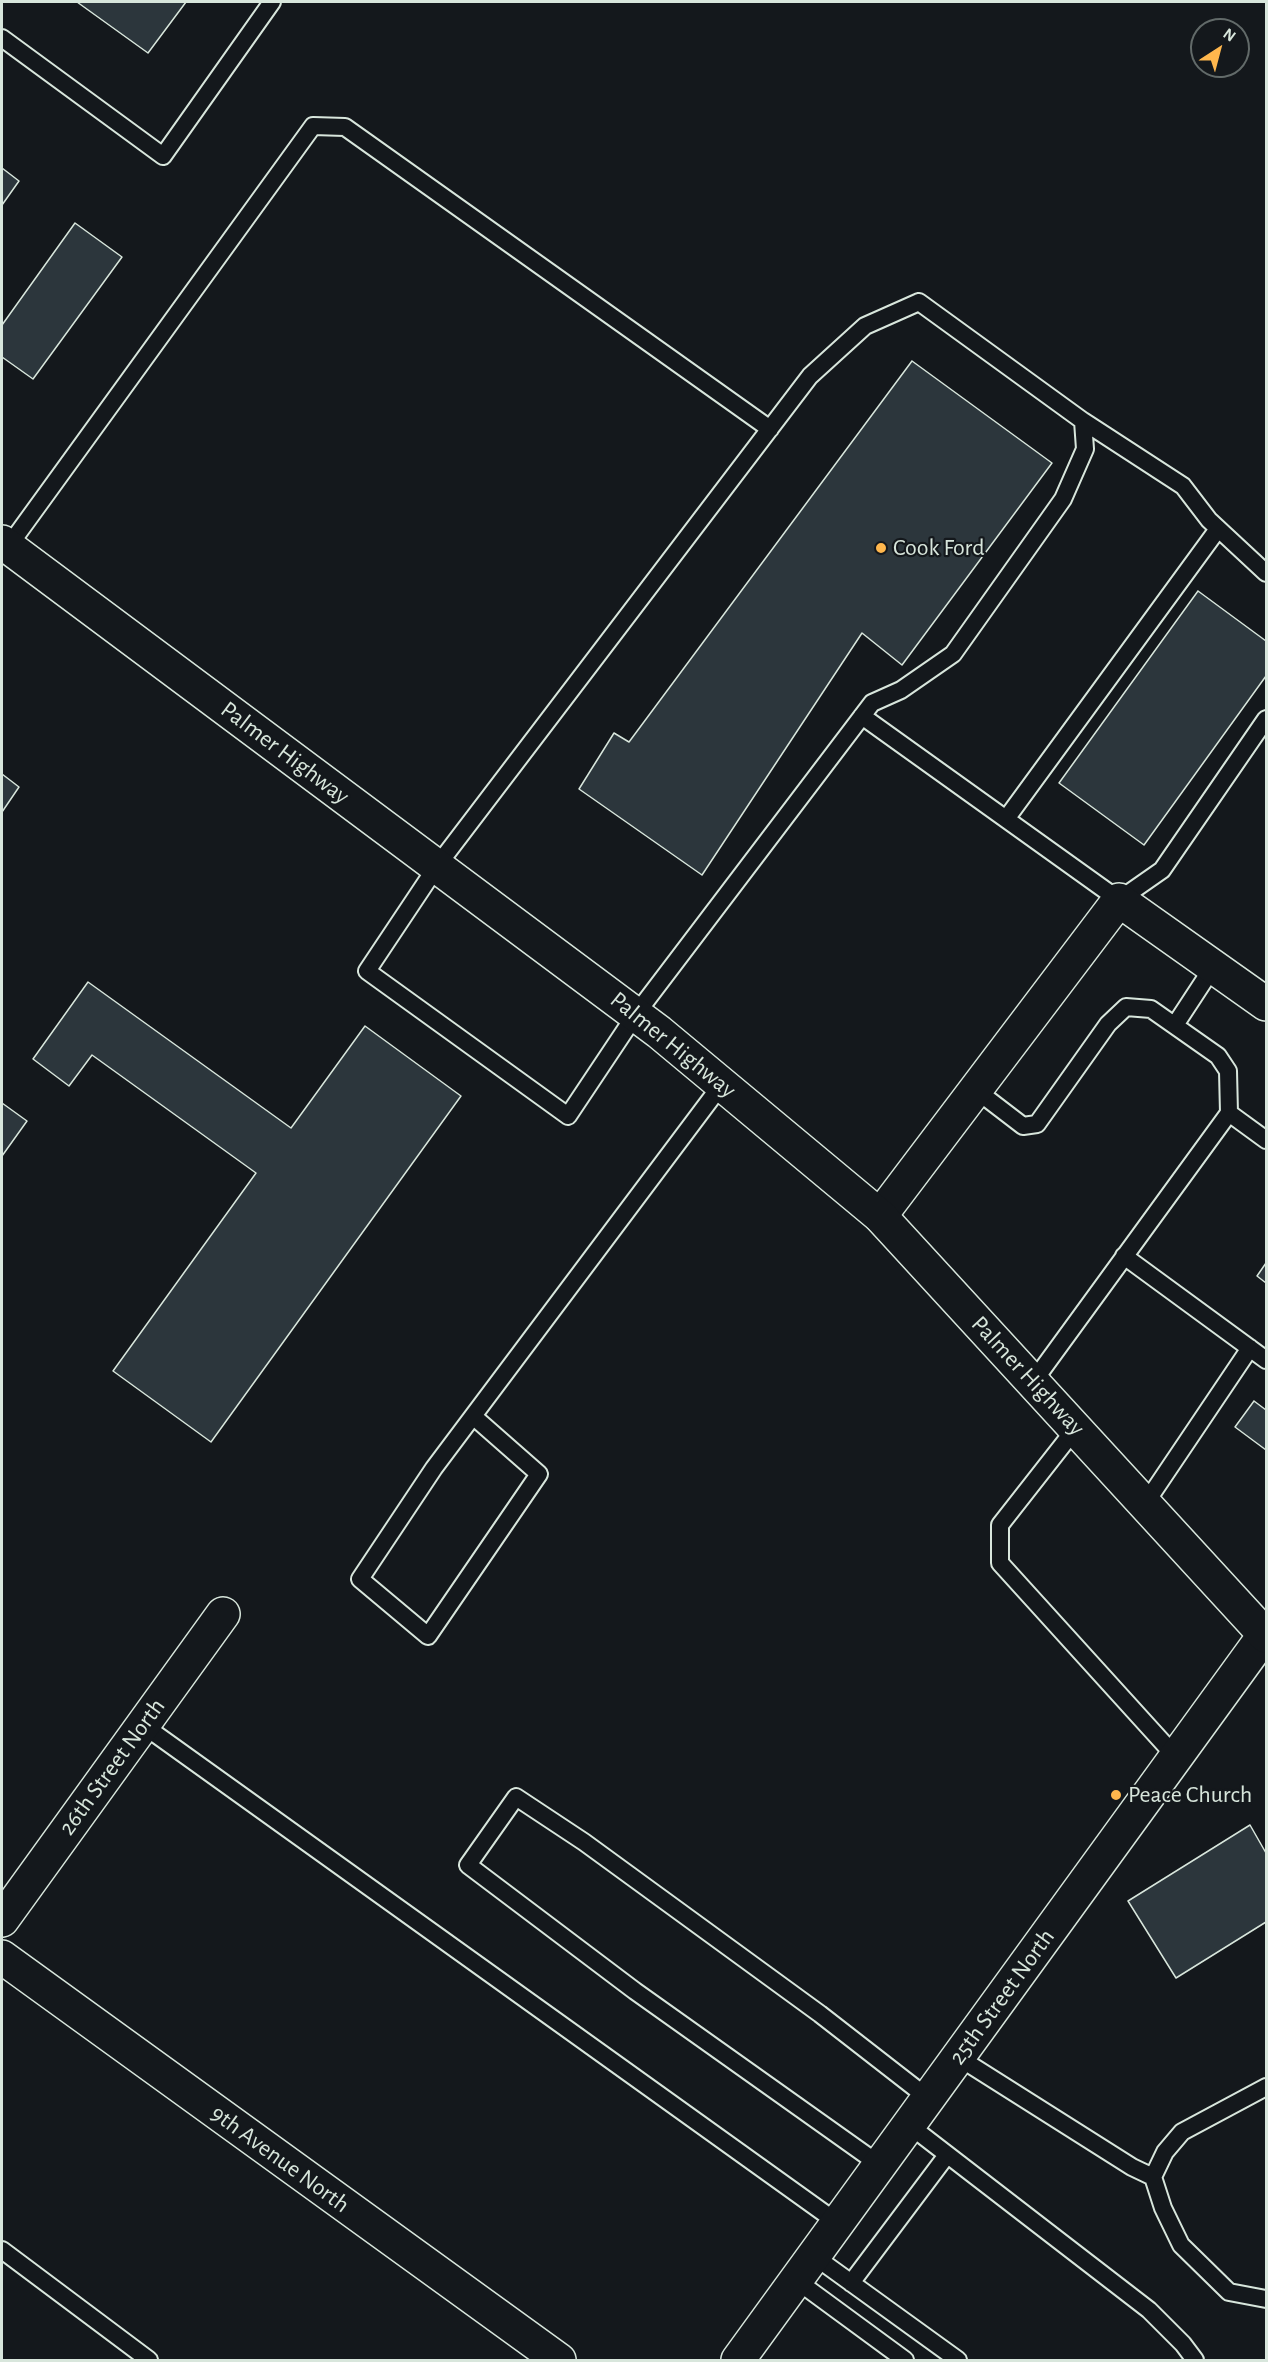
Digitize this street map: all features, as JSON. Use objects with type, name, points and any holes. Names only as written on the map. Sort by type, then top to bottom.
[{"type":"street","name":"Palmer Highway","points":[[5,544],[636,1014],[880,1216],[1266,1634]]},
{"type":"street","points":[[880,1216],[1119,900],[1266,1004]]},
{"type":"street","name":"26th Street North","points":[[2,1920],[223,1614]]},
{"type":"street","name":"25th Street North","points":[[738,2361],[1266,1634]]},
{"type":"street","name":"9th Avenue North","points":[[2,1957],[559,2361]]},
{"type":"lane","points":[[2,38],[163,156],[272,2]]},
{"type":"lane","points":[[5,544],[313,126],[345,127],[770,429]]},
{"type":"lane","points":[[1083,421],[1085,449],[1063,498],[953,654],[901,690],[872,703],[636,1014],[568,1116],[367,971],[436,866],[810,376],[865,326],[919,302],[1083,421],[1183,486],[1209,520],[1266,573]]},
{"type":"lane","points":[[1006,819],[1218,529]]},
{"type":"lane","points":[[862,716],[1119,900],[1162,870],[1266,719]]},
{"type":"lane","points":[[1175,1025],[1213,967]]},
{"type":"lane","points":[[976,1090],[1023,1126],[1037,1124],[1108,1024],[1126,1007],[1151,1009],[1218,1056],[1228,1071],[1228,1113],[1033,1382]]},
{"type":"lane","points":[[473,1416],[539,1474],[428,1636],[360,1579],[434,1468],[473,1416],[722,1084]]},
{"type":"lane","points":[[1228,1113],[1266,1140]]},
{"type":"lane","points":[[1124,1256],[1266,1360]]},
{"type":"lane","points":[[1145,1504],[1250,1348]]},
{"type":"lane","points":[[1076,1428],[1000,1525],[1000,1563],[1176,1757]]},
{"type":"lane","points":[[143,1725],[838,2223]]},
{"type":"lane","points":[[880,2165],[635,1991],[468,1865],[516,1797],[584,1842],[820,2014],[928,2098]]},
{"type":"lane","points":[[958,2057],[1132,2167],[1153,2177]]},
{"type":"lane","points":[[1266,2087],[1182,2132],[1165,2152],[1153,2177],[1163,2208],[1181,2245],[1229,2292],[1266,2299]]},
{"type":"lane","points":[[909,2125],[1149,2310],[1183,2344],[1195,2361]]},
{"type":"lane","points":[[851,2283],[948,2155]]},
{"type":"lane","points":[[2,2250],[149,2361]]},
{"type":"lane","points":[[805,2268],[851,2283],[958,2361]]},
{"type":"lane","points":[[805,2268],[905,2361]]},
{"type":"building","points":[[77,2],[186,2],[148,53]]},
{"type":"building","points":[[2,168],[19,181],[2,205]]},
{"type":"building","points":[[75,223],[122,257],[33,379],[2,357],[2,325]]},
{"type":"building","name":"Cook Ford","points":[[912,361],[1052,463],[902,665],[862,633],[702,875],[579,789],[614,733],[629,742]]},
{"type":"building","points":[[1198,591],[1266,641],[1266,676],[1144,845],[1059,783]]},
{"type":"building","points":[[2,774],[19,787],[2,812]]},
{"type":"building","points":[[88,982],[291,1128],[365,1026],[461,1096],[211,1442],[113,1371],[256,1173],[92,1055],[69,1086],[33,1059]]},
{"type":"building","points":[[2,1103],[27,1121],[2,1156]]},
{"type":"building","points":[[1266,1263],[1266,1283],[1257,1276]]},
{"type":"building","points":[[1254,1401],[1266,1410],[1266,1450],[1235,1427]]},
{"type":"building","points":[[1250,1825],[1266,1853],[1266,1922],[1176,1978],[1128,1901]]},
{"type":"place","name":"Cook Ford","points":[[881,548]]},
{"type":"place","name":"Peace Church","points":[[1116,1795]]}]
